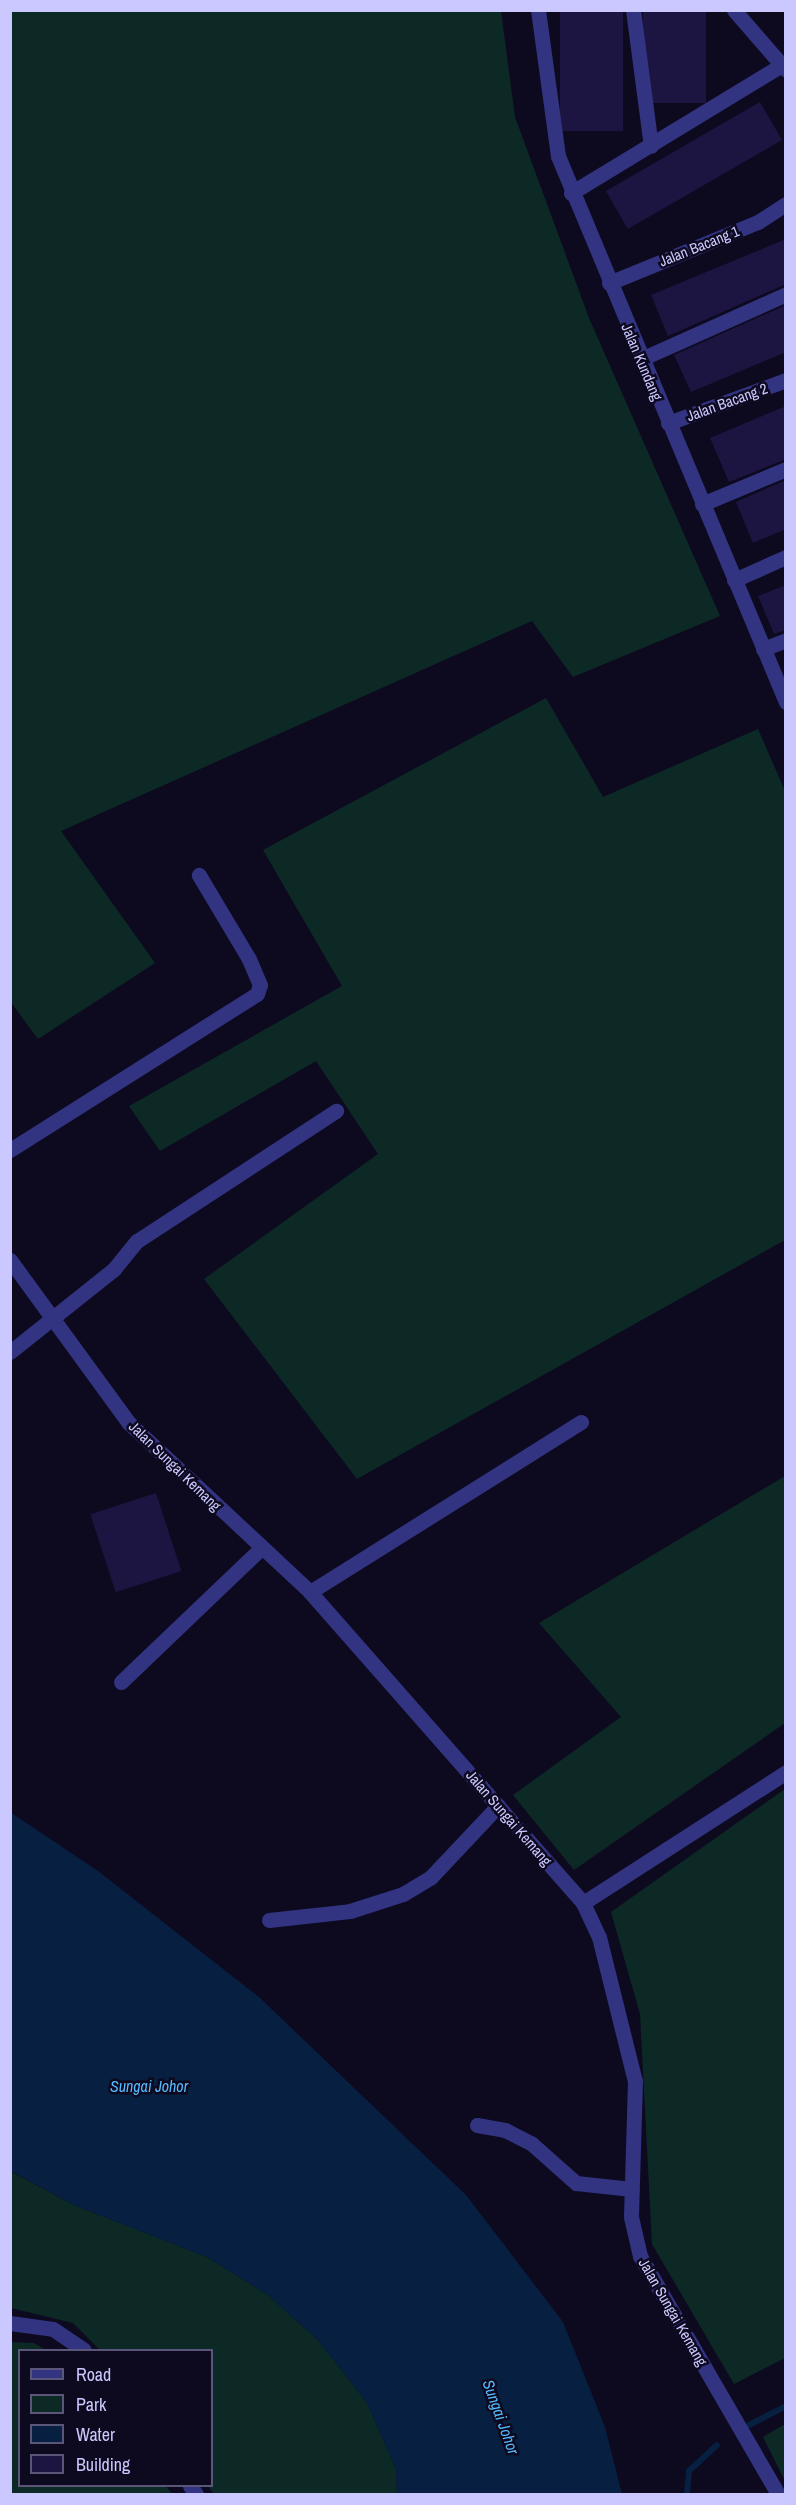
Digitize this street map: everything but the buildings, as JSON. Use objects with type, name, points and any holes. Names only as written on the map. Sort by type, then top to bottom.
[{"type":"street","name":"Jalan Kundang","points":[[538,10],[550,119],[571,193],[786,702]]},
{"type":"street","points":[[633,10],[651,146]]},
{"type":"street","points":[[571,193],[783,68],[734,10]]},
{"type":"street","name":"Jalan Bacang 1","points":[[609,283],[758,222],[786,204]]},
{"type":"street","points":[[641,359],[786,294]]},
{"type":"street","name":"Jalan Bacang 2","points":[[668,423],[786,380]]},
{"type":"street","points":[[702,504],[786,469]]},
{"type":"street","points":[[734,580],[786,557]]},
{"type":"street","points":[[763,649],[786,640]]},
{"type":"street","points":[[10,1150],[257,994],[260,985],[249,959],[199,875]]},
{"type":"street","points":[[10,1352],[114,1269],[137,1241],[336,1111]]},
{"type":"street","name":"Jalan Sungai Kemang","points":[[10,1260],[49,1319],[129,1423],[260,1549],[310,1592],[583,1903],[599,1937],[635,2081],[631,2217],[640,2256],[778,2494]]},
{"type":"street","points":[[310,1592],[581,1422]]},
{"type":"street","points":[[121,1682],[260,1549]]},
{"type":"street","points":[[583,1903],[786,1772]]},
{"type":"street","points":[[269,1920],[350,1911],[403,1894],[430,1877],[498,1806]]},
{"type":"street","points":[[477,2125],[505,2130],[532,2144],[576,2183],[632,2189]]},
{"type":"street","points":[[10,2323],[53,2329],[83,2349]]},
{"type":"green space","points":[[10,11],[501,11],[515,117],[589,318],[720,616],[573,677],[532,621],[61,831],[155,963],[38,1039],[10,1001]]},
{"type":"green space","points":[[546,698],[603,797],[758,729],[785,791],[785,1240],[357,1479],[204,1279],[378,1154],[316,1061],[160,1151],[129,1106],[342,986],[263,850]]},
{"type":"green space","points":[[785,1476],[785,1723],[574,1870],[513,1795],[621,1717],[539,1623]]},
{"type":"green space","points":[[785,1789],[785,2358],[734,2384],[652,2244],[640,2014],[611,1912]]},
{"type":"green space","points":[[10,2171],[74,2205],[207,2257],[268,2295],[319,2341],[367,2403],[396,2469],[397,2494],[214,2494],[209,2487],[213,2487],[213,2349],[99,2349],[73,2323],[11,2308]]},
{"type":"green space","points":[[11,2342],[34,2343],[44,2349],[18,2349],[18,2487],[167,2487],[172,2494],[11,2494]]},
{"type":"green space","points":[[785,2424],[785,2481],[763,2437]]},
{"type":"water","name":"Sungai Johor","points":[[10,1812],[98,1871],[259,1997],[466,2195],[563,2322],[605,2427],[622,2494],[397,2494],[396,2469],[367,2403],[319,2341],[268,2295],[207,2257],[74,2205],[11,2171]]},
{"type":"waterway","points":[[749,2425],[786,2406]]},
{"type":"waterway","points":[[687,2494],[689,2471],[717,2445]]}]
